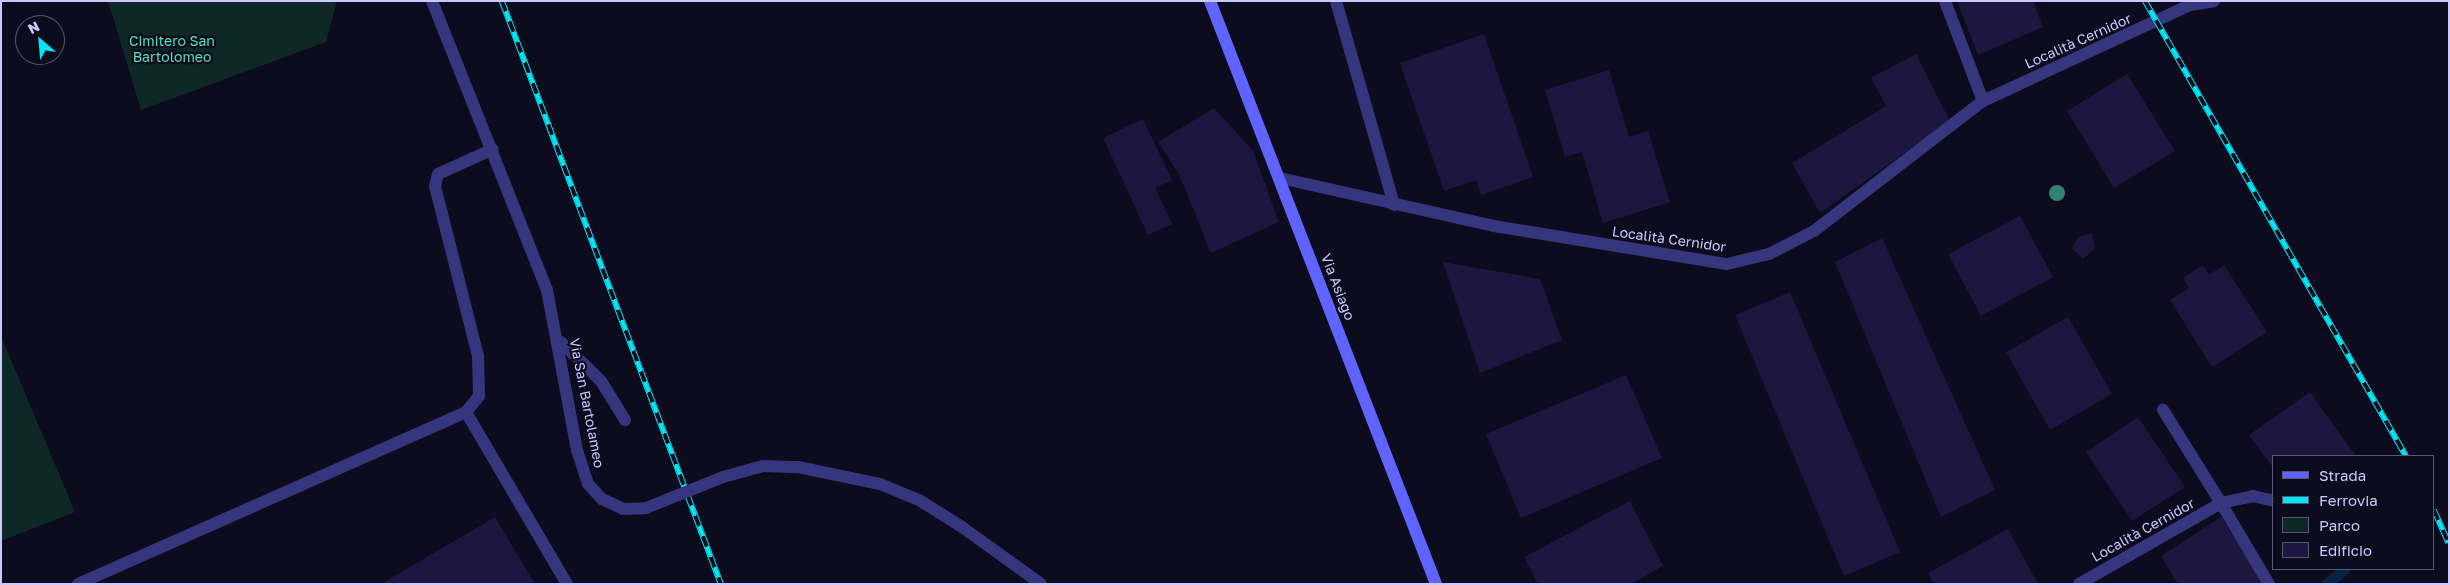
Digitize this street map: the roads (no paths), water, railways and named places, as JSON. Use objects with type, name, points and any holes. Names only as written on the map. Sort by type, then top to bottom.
[{"type":"main road","name":"Via Asiago","points":[[1210,1],[1436,584]]},
{"type":"street","name":"Via San Bartolameo","points":[[432,1],[493,149],[547,290],[560,342],[577,450],[588,484],[602,499],[623,509],[646,508],[723,477],[763,466],[798,467],[880,484],[955,522],[1041,584]]},
{"type":"street","points":[[1336,1],[1394,205]]},
{"type":"street","points":[[1945,1],[1983,101]]},
{"type":"street","name":"Località Cernidor","points":[[1280,178],[1394,205],[1726,264],[1769,254],[1814,230],[1983,101],[2190,5],[2214,1]]},
{"type":"street","points":[[78,584],[466,412],[479,396],[478,356],[435,186],[438,174],[493,149]]},
{"type":"street","points":[[560,342],[601,381],[626,420]]},
{"type":"street","points":[[2163,410],[2269,584]]},
{"type":"street","points":[[466,412],[566,584]]},
{"type":"street","name":"Località Cernidor","points":[[2079,584],[2221,503],[2253,496],[2272,501]]},
{"type":"waterway","points":[[2327,584],[2343,570]]},
{"type":"railway","points":[[502,1],[721,584]]},
{"type":"railway","points":[[2145,1],[2405,455]]},
{"type":"railway","points":[[2435,512],[2449,543]]},
{"type":"park label","name":"Cimitero San Bartolomeo","points":[[172,49]]}]
